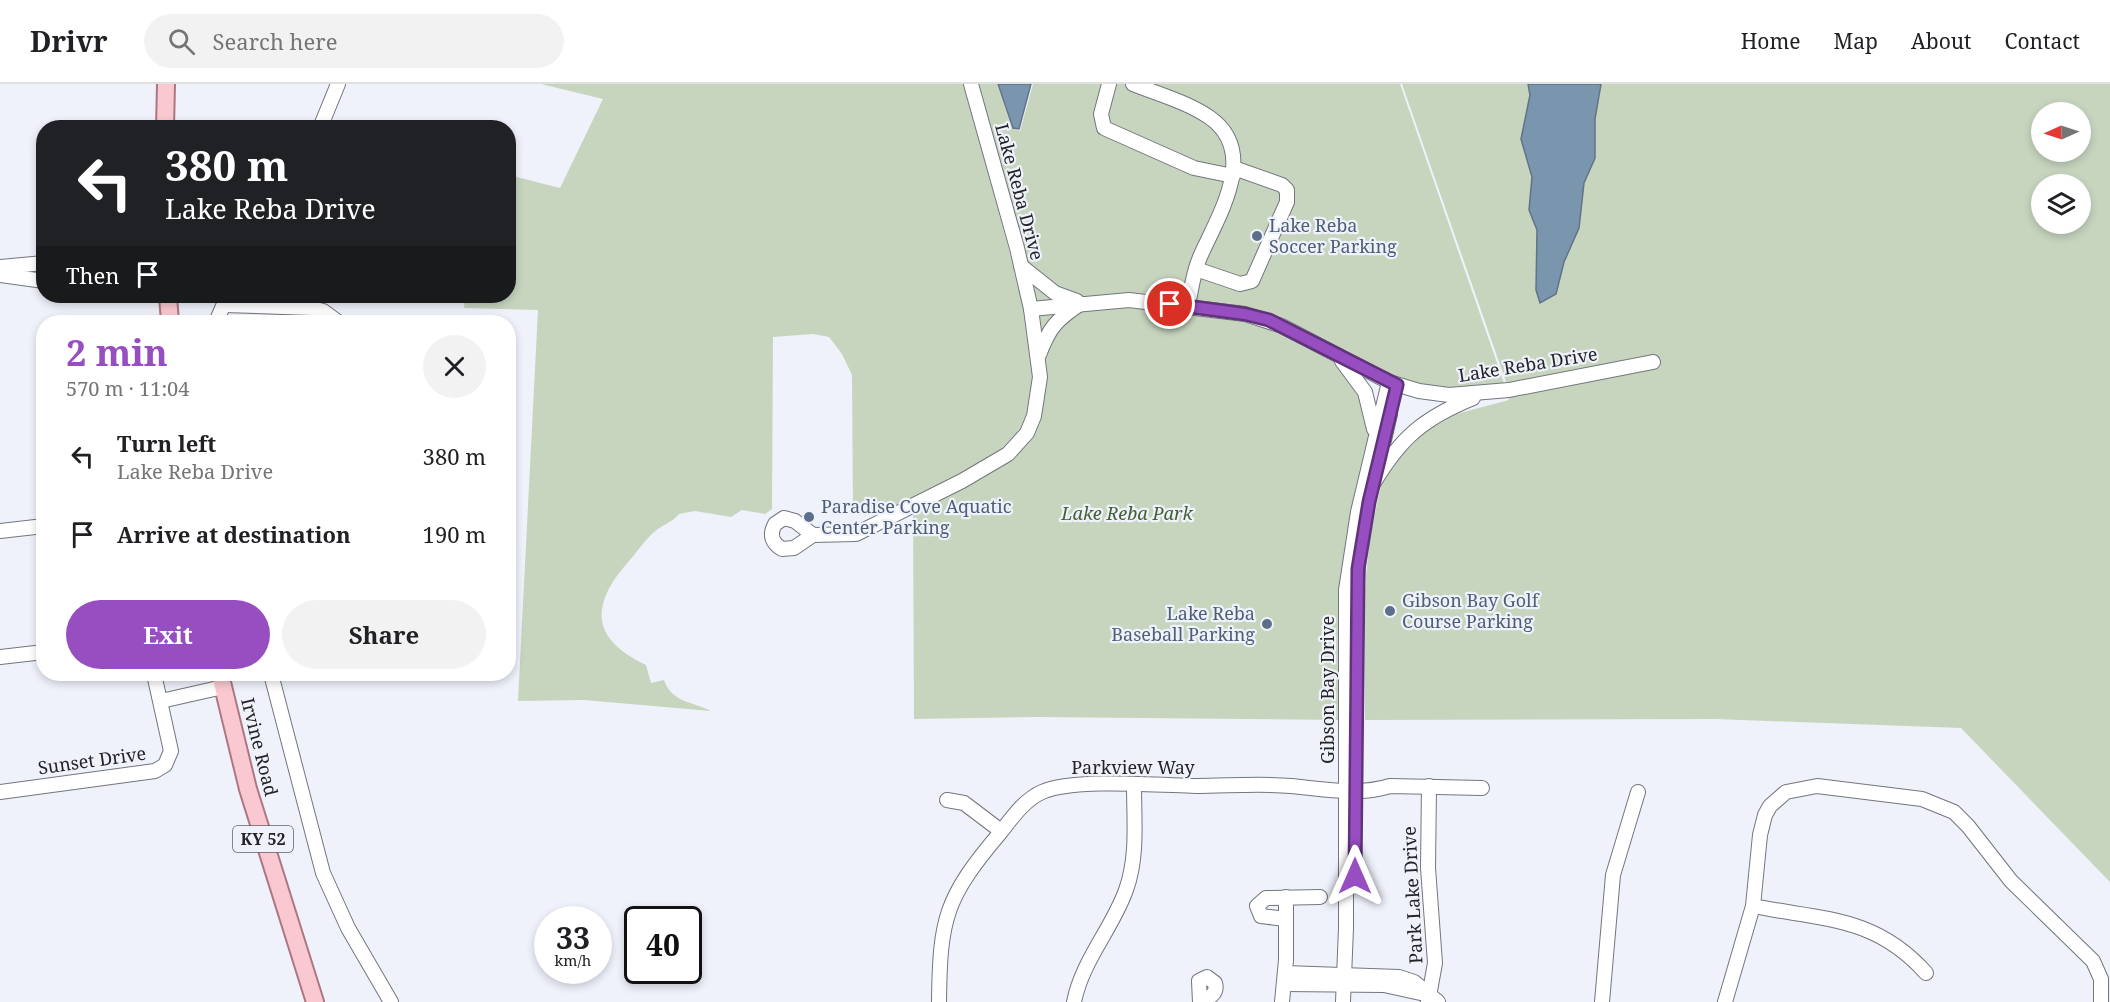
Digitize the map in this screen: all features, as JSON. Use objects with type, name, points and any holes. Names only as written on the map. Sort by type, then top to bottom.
[{"type":"main road","points":[[165,120],[166,84]]},
{"type":"main road","name":"Irvine Road","points":[[222,681],[251,799],[315,1002]]},
{"type":"street","points":[[323,120],[338,84]]},
{"type":"street","name":"Lake Reba Drive","points":[[813,535],[856,534],[877,525],[1008,454],[1027,433],[1034,416],[1040,387],[1031,309],[970,84]]},
{"type":"street","points":[[1109,84],[1101,114],[1104,128],[1194,168],[1234,172],[1282,185],[1287,190],[1287,201],[1252,281],[1240,284],[1196,269]]},
{"type":"street","points":[[1133,84],[1167,90],[1217,124],[1231,146],[1234,172],[1196,269],[1188,306]]},
{"type":"street","points":[[0,267],[36,264]]},
{"type":"street","points":[[1021,266],[1055,293],[1082,303]]},
{"type":"street","points":[[0,275],[36,279]]},
{"type":"street","name":"Lake Reba Drive","points":[[1031,309],[1129,300],[1188,306],[1269,320],[1393,383],[1434,394],[1484,393],[1653,362]]},
{"type":"street","points":[[258,303],[312,308],[328,315]]},
{"type":"street","points":[[1038,358],[1048,330],[1059,318],[1082,303]]},
{"type":"street","points":[[1337,355],[1365,392],[1372,413],[1374,440]]},
{"type":"street","name":"Gibson Bay Drive","points":[[1352,1002],[1350,979],[1350,681],[1353,569],[1374,440],[1393,383]]},
{"type":"street","name":"Gibson Bay Drive","points":[[1353,569],[1393,383]]},
{"type":"street","points":[[1373,484],[1392,453],[1417,428],[1444,411],[1484,393]]},
{"type":"street","points":[[0,531],[36,527]]},
{"type":"street","points":[[0,657],[36,653]]},
{"type":"street","name":"Sunset Drive","points":[[0,792],[159,769],[167,762],[171,751],[156,681]]},
{"type":"street","points":[[161,701],[219,681]]},
{"type":"street","points":[[273,681],[323,873],[348,928],[391,1002]]},
{"type":"street","points":[[1074,1002],[1083,975],[1120,904],[1130,878],[1134,853],[1134,785]]},
{"type":"street","name":"Parkview Way","points":[[939,1002],[941,943],[950,906],[967,873],[1001,831],[1032,798],[1053,788],[1134,785],[1429,786],[1482,789]]},
{"type":"street","name":"Park Lake Drive","points":[[1429,786],[1428,867],[1435,963],[1432,1000]]},
{"type":"street","points":[[1725,1002],[1754,906],[1761,824],[1770,806],[1786,792],[1817,786],[1934,802],[1962,819],[2011,881],[2093,961],[2101,979],[2101,1002]]},
{"type":"street","points":[[1602,1002],[1613,874],[1638,792]]},
{"type":"street","points":[[947,800],[964,803],[1001,831]]},
{"type":"street","points":[[1282,1002],[1285,979],[1286,897]]},
{"type":"street","points":[[1286,918],[1265,917],[1257,910],[1262,899],[1320,897]]},
{"type":"street","points":[[1754,906],[1866,928],[1895,945],[1926,973]]},
{"type":"street","points":[[1285,979],[1400,977],[1414,982],[1432,1000]]},
{"type":"street","name":"Gibson Bay Drive","points":[[1343,1002],[1350,979]]},
{"type":"green space","name":"Lake Reba Park","points":[[541,84],[964,84],[1027,316],[1114,307],[1254,323],[1285,334],[1340,366],[1357,387],[1369,431],[1341,720],[1037,717],[914,719],[913,514],[908,502],[853,515],[852,375],[842,354],[829,337],[813,334],[773,337],[772,509],[765,514],[742,510],[731,517],[695,511],[679,514],[656,530],[644,543],[616,577],[602,606],[602,619],[606,632],[614,644],[646,665],[651,683],[664,680],[677,697],[711,711],[584,700],[518,701],[538,310],[464,308],[464,303],[516,303],[516,177],[560,188],[603,99]]},
{"type":"green space","points":[[977,84],[997,84],[1012,128],[1020,131],[1033,84],[1400,84],[1504,383],[1456,389],[1419,385],[1373,367],[1285,320],[1241,308],[1115,295],[1036,303]]},
{"type":"green space","points":[[1402,84],[2110,84],[2110,882],[1961,728],[1715,719],[1365,720],[1365,586],[1370,537],[1381,485],[1401,456],[1426,431],[1456,414],[1509,400],[1506,382]]},
{"type":"water","points":[[998,84],[1031,84],[1019,129],[1013,128]]},
{"type":"water","points":[[1528,84],[1601,84],[1595,119],[1595,158],[1584,183],[1579,228],[1564,262],[1556,294],[1540,303],[1536,290],[1537,230],[1529,210],[1532,177],[1521,139],[1530,95]]},
{"type":"place","name":"Lake Reba Soccer Parking","points":[[1257,236]]},
{"type":"place","name":"Paradise Cove Aquatic Center Parking","points":[[809,517]]},
{"type":"place","name":"Gibson Bay Golf Course Parking","points":[[1390,611]]},
{"type":"place","name":"Lake Reba Baseball Parking","points":[[1267,624]]},
{"type":"route","points":[[1170,304],[1245,314],[1269,320],[1397,385],[1362,535],[1355,602],[1355,876]]}]
